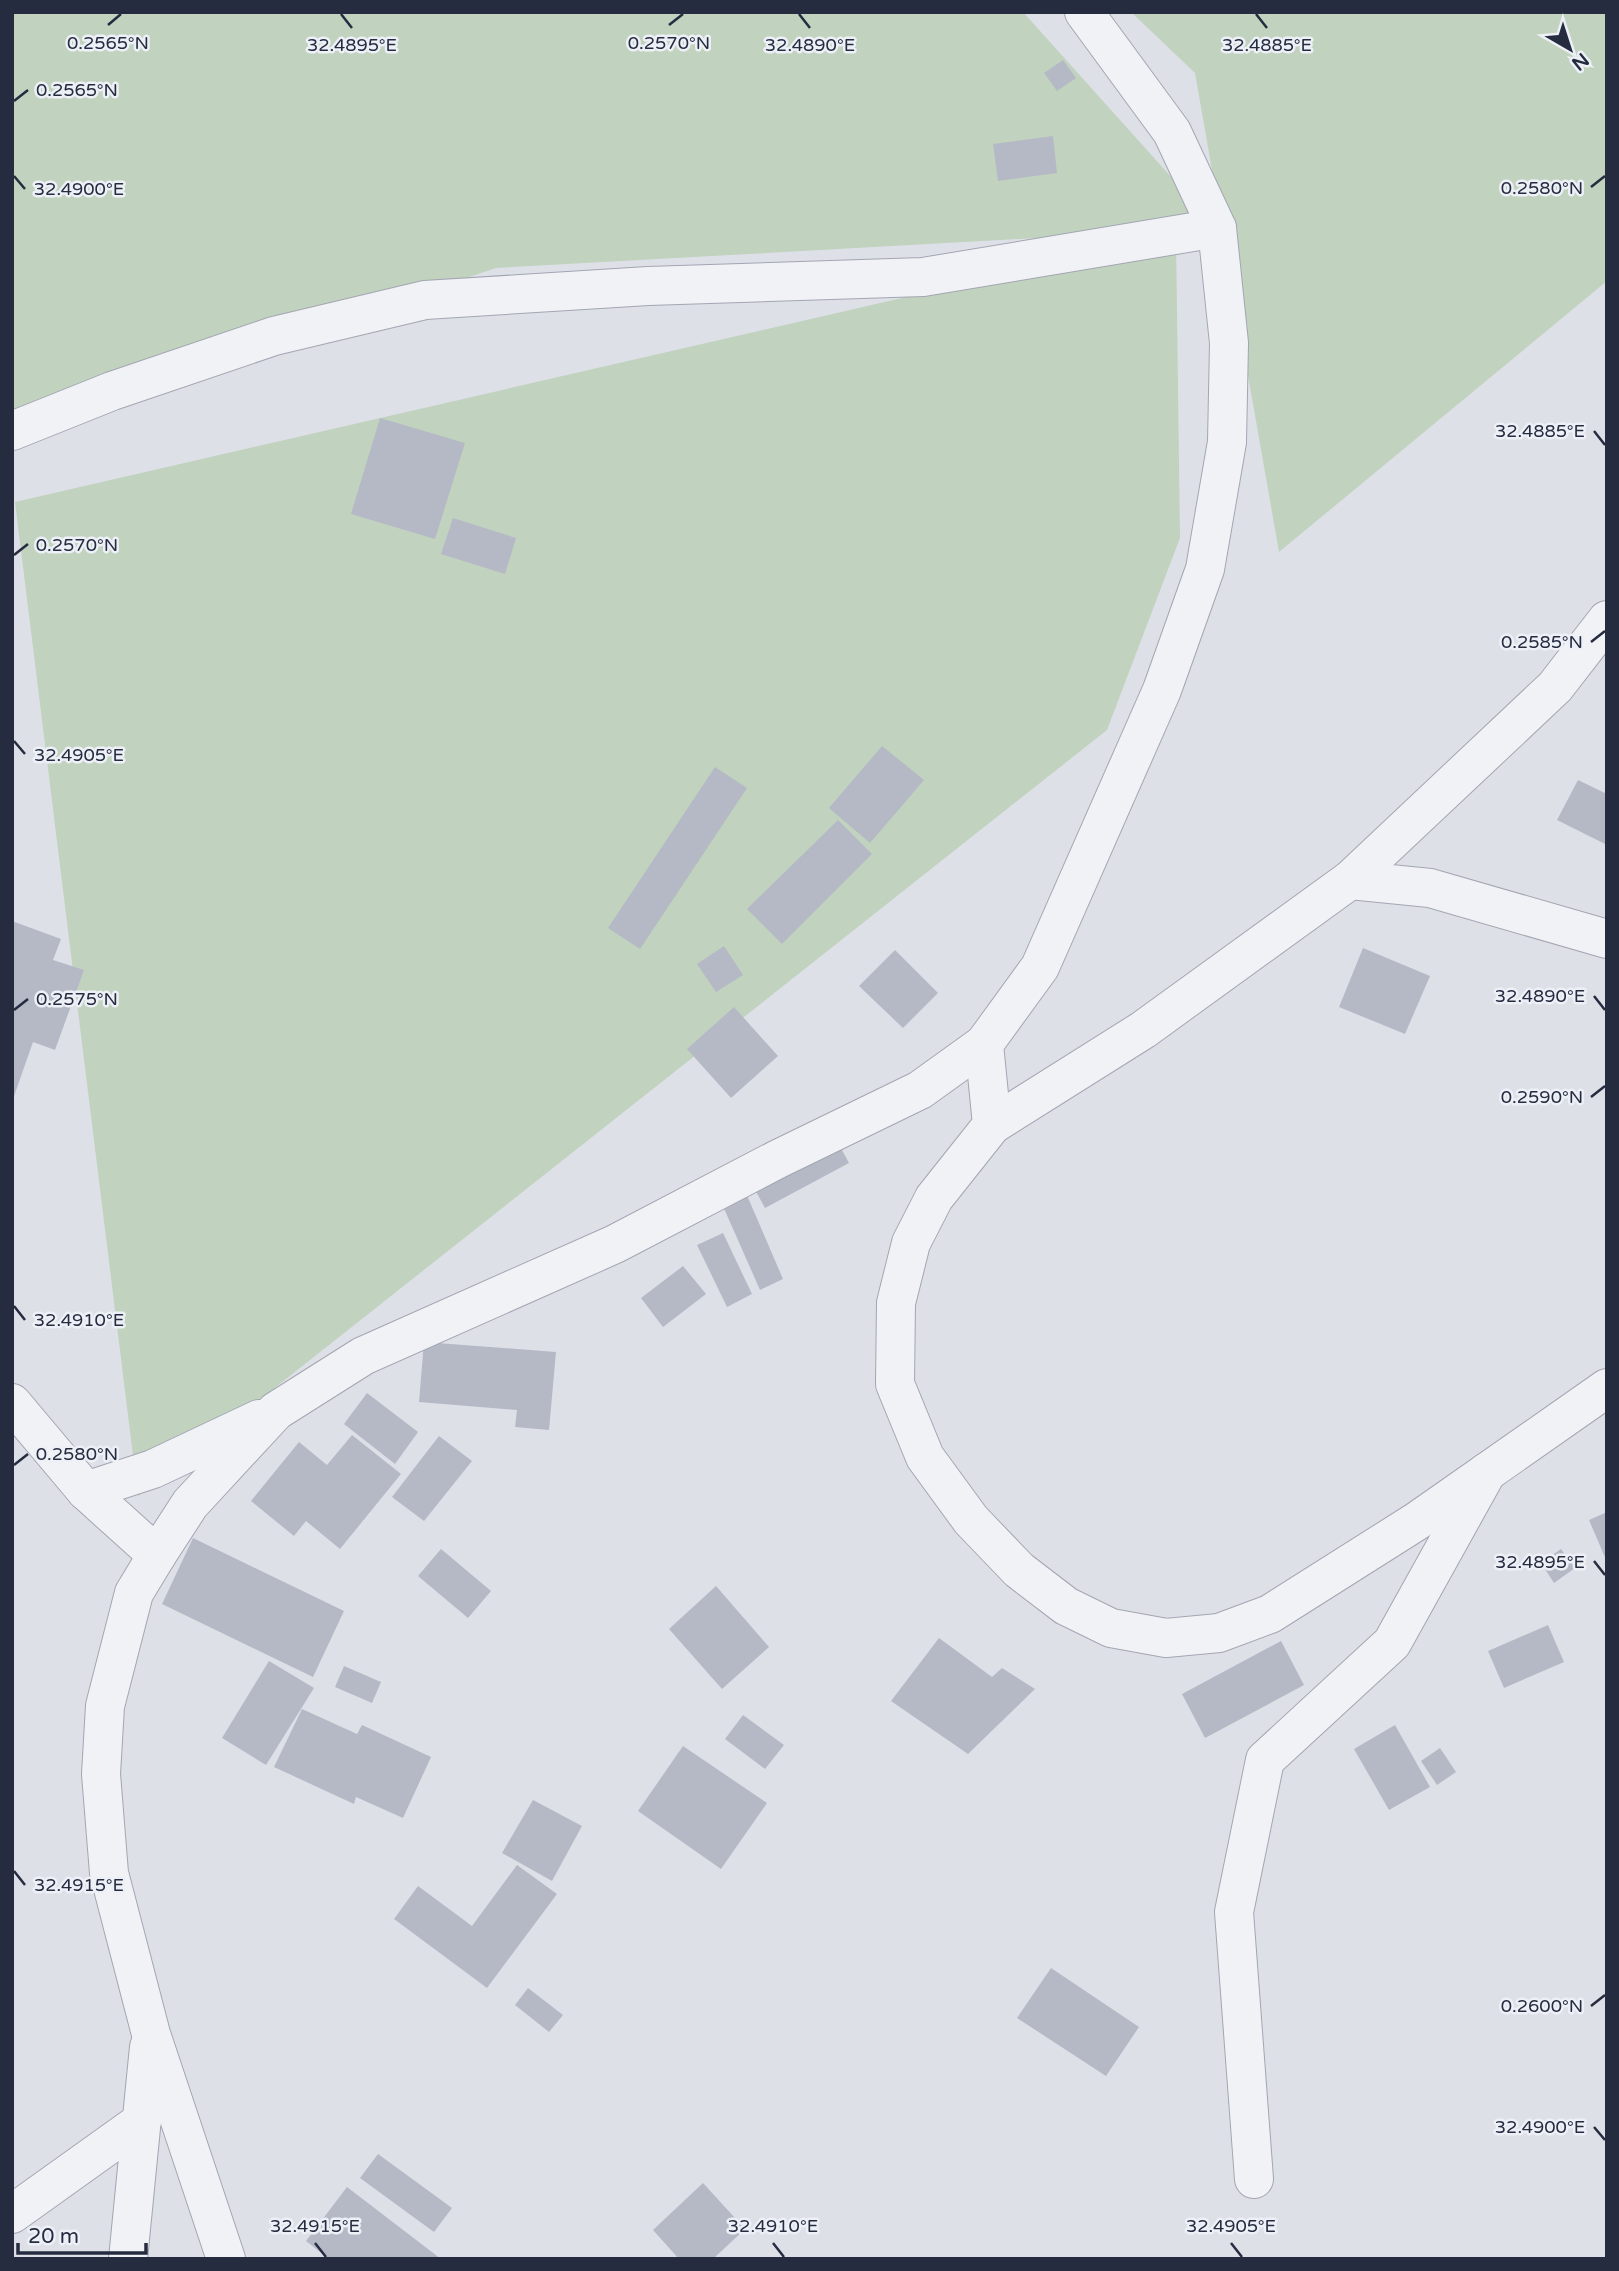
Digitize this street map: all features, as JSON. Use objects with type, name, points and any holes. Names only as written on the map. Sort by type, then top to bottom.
[{"type":"street","points":[[86,1491],[153,1469],[276,1411],[363,1356],[615,1244],[778,1159],[920,1090],[984,1044],[1040,967],[1162,690],[1205,569],[1227,442],[1229,343],[1217,228],[1172,132],[1084,12]]},
{"type":"street","points":[[12,431],[112,391],[274,336],[425,300],[648,286],[923,276],[1217,228]]},
{"type":"street","points":[[1607,620],[1555,687],[1350,880],[1143,1030],[992,1125],[934,1198],[911,1243],[896,1303],[895,1384],[925,1457],[971,1520],[1019,1570],[1066,1606],[1111,1628],[1166,1638],[1219,1633],[1270,1614],[1417,1521],[1607,1388]]},
{"type":"street","points":[[1350,880],[1430,888],[1607,939]]},
{"type":"street","points":[[984,1044],[992,1125]]},
{"type":"street","points":[[12,1403],[86,1491],[157,1555]]},
{"type":"street","points":[[226,2259],[151,2034],[109,1873],[101,1774],[105,1706],[134,1593],[190,1504],[276,1411]]},
{"type":"street","points":[[1254,2179],[1234,1912],[1265,1760],[1392,1643],[1487,1472]]},
{"type":"street","points":[[128,2259],[151,2034]]},
{"type":"street","points":[[12,2214],[142,2121]]},
{"type":"green space","points":[[12,12],[1023,12],[1217,228],[496,268],[12,430]]},
{"type":"green space","points":[[1131,12],[1607,12],[1607,281],[1279,552],[1195,73]]},
{"type":"green space","points":[[1176,235],[1180,538],[1107,730],[138,1496],[15,502]]},
{"type":"building","points":[[1063,60],[1076,78],[1057,91],[1044,73]]},
{"type":"building","points":[[1053,136],[1057,173],[998,181],[993,144]]},
{"type":"building","points":[[380,418],[465,443],[435,539],[351,514]]},
{"type":"building","points":[[453,518],[516,538],[505,574],[441,554]]},
{"type":"building","points":[[882,746],[924,780],[870,843],[829,808]]},
{"type":"building","points":[[715,767],[747,788],[640,949],[608,928]]},
{"type":"building","points":[[1578,780],[1607,794],[1607,845],[1557,820]]},
{"type":"building","points":[[838,820],[872,854],[782,944],[747,909]]},
{"type":"building","points":[[12,921],[61,939],[53,960],[84,970],[55,1050],[33,1042],[13,1099]]},
{"type":"building","points":[[724,946],[743,975],[716,992],[697,964]]},
{"type":"building","points":[[1363,948],[1430,976],[1405,1034],[1339,1007]]},
{"type":"building","points":[[895,950],[938,993],[903,1028],[859,986]]},
{"type":"building","points":[[734,1007],[778,1056],[731,1098],[687,1049]]},
{"type":"building","points":[[836,1139],[849,1163],[765,1208],[752,1184]]},
{"type":"building","points":[[746,1193],[783,1279],[760,1290],[722,1204]]},
{"type":"building","points":[[723,1233],[752,1294],[727,1307],[697,1245]]},
{"type":"building","points":[[683,1266],[706,1294],[663,1327],[641,1298]]},
{"type":"building","points":[[424,1342],[556,1352],[549,1430],[515,1427],[517,1410],[419,1402]]},
{"type":"building","points":[[367,1393],[418,1432],[395,1464],[344,1424]]},
{"type":"building","points":[[352,1435],[401,1474],[340,1549],[306,1521],[294,1536],[251,1501],[299,1442],[327,1465]]},
{"type":"building","points":[[439,1436],[472,1461],[424,1521],[392,1497]]},
{"type":"building","points":[[1607,1512],[1607,1562],[1589,1520]]},
{"type":"building","points":[[193,1538],[344,1611],[313,1677],[162,1604]]},
{"type":"building","points":[[441,1549],[491,1591],[468,1618],[418,1576]]},
{"type":"building","points":[[1561,1549],[1575,1568],[1554,1583],[1541,1563]]},
{"type":"building","points":[[716,1586],[769,1647],[722,1689],[669,1629]]},
{"type":"building","points":[[1548,1625],[1564,1662],[1504,1688],[1488,1651]]},
{"type":"building","points":[[939,1638],[992,1677],[1002,1668],[1035,1689],[968,1754],[891,1701]]},
{"type":"building","points":[[1281,1641],[1304,1685],[1205,1738],[1182,1694]]},
{"type":"building","points":[[269,1661],[314,1688],[266,1765],[222,1738]]},
{"type":"building","points":[[344,1666],[381,1682],[372,1703],[335,1687]]},
{"type":"building","points":[[302,1709],[357,1734],[362,1725],[431,1757],[403,1818],[356,1797],[354,1804],[274,1767]]},
{"type":"building","points":[[743,1715],[784,1745],[765,1769],[725,1739]]},
{"type":"building","points":[[1395,1725],[1430,1787],[1389,1810],[1354,1749]]},
{"type":"building","points":[[683,1746],[767,1803],[721,1869],[638,1811]]},
{"type":"building","points":[[1440,1748],[1456,1772],[1437,1785],[1421,1761]]},
{"type":"building","points":[[533,1800],[582,1826],[552,1881],[502,1853]]},
{"type":"building","points":[[517,1865],[557,1894],[487,1988],[394,1919],[418,1886],[472,1926]]},
{"type":"building","points":[[1051,1968],[1139,2027],[1106,2076],[1017,2018]]},
{"type":"building","points":[[528,1988],[563,2015],[549,2032],[515,2005]]},
{"type":"building","points":[[378,2154],[452,2208],[434,2232],[360,2178]]},
{"type":"building","points":[[703,2183],[745,2229],[713,2259],[679,2259],[653,2230]]},
{"type":"building","points":[[347,2187],[441,2259],[329,2259],[306,2241]]}]
